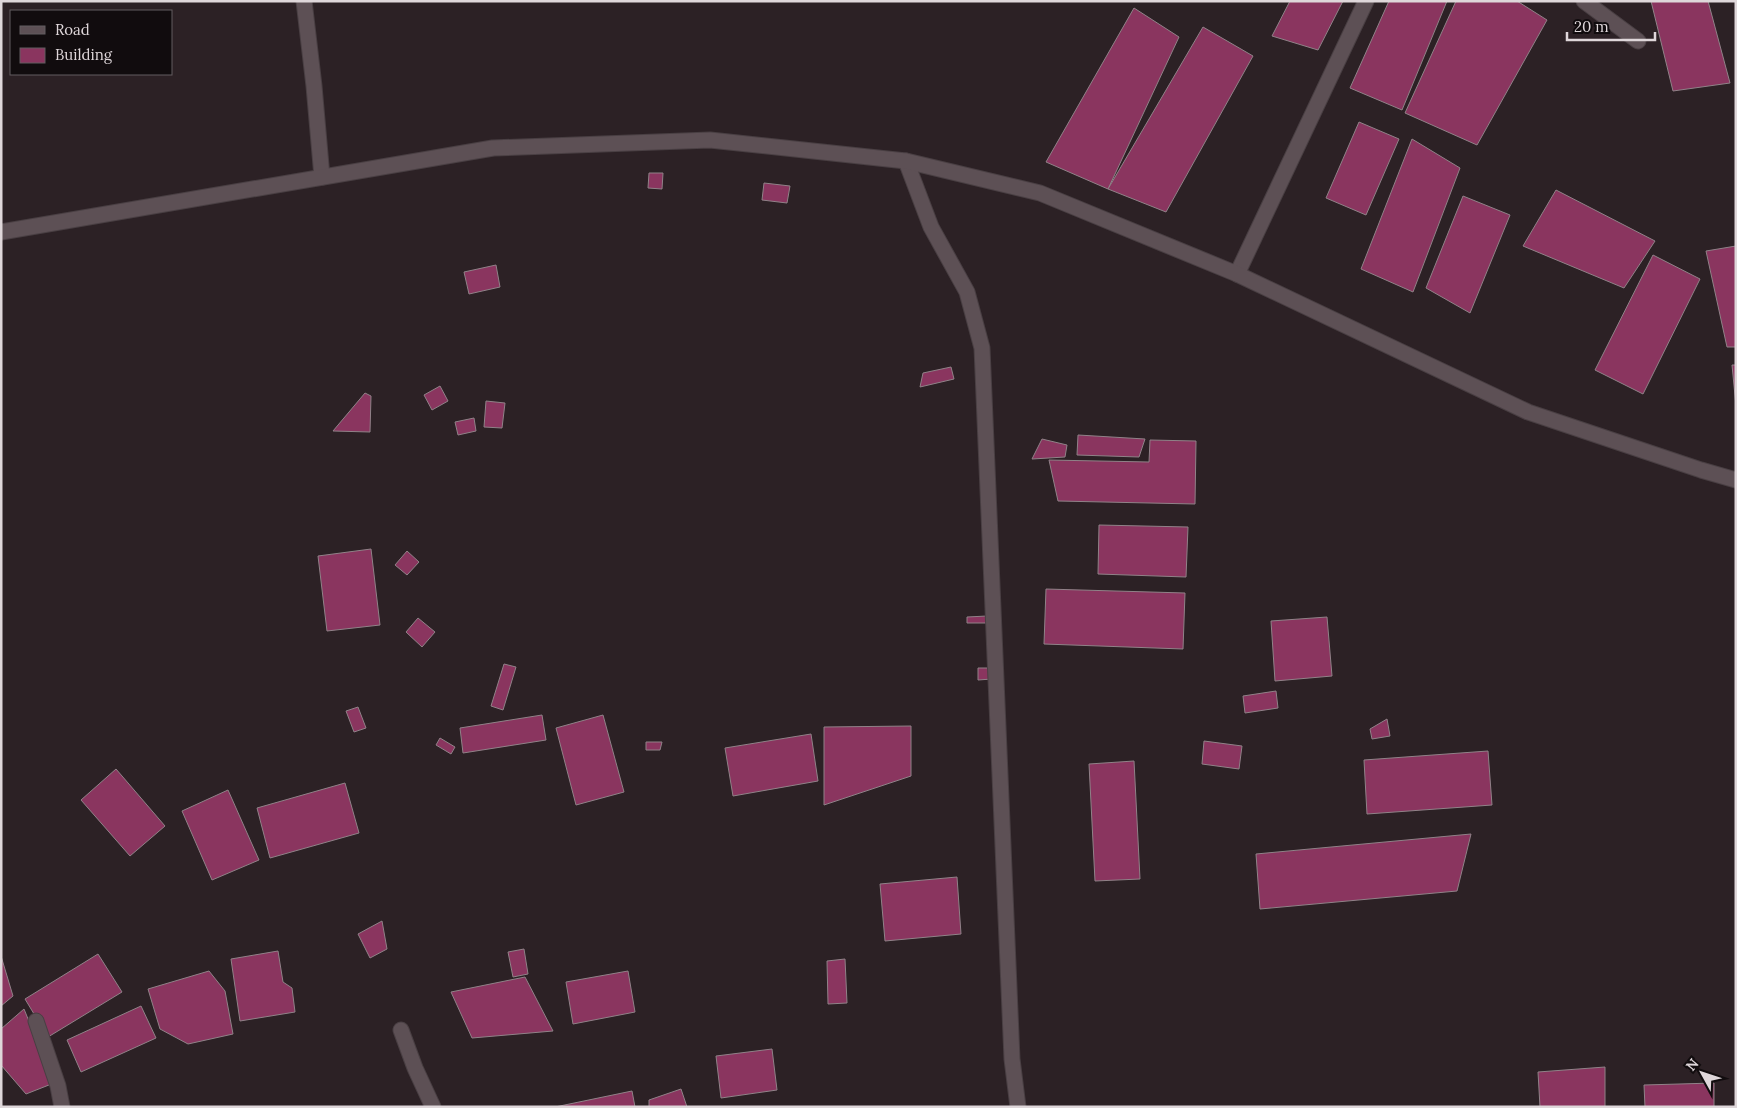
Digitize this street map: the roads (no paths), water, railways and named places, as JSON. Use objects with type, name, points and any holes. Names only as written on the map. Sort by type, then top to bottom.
[{"type":"main road","points":[[304,1],[322,177]]},
{"type":"main road","points":[[1237,274],[1366,1]]},
{"type":"main road","points":[[1584,1],[1638,42]]},
{"type":"main road","points":[[1,232],[493,148],[710,140],[906,161],[1040,193],[1237,274],[1528,412],[1736,480]]},
{"type":"main road","points":[[906,161],[930,227],[967,292],[982,348],[1012,1059],[1018,1107]]},
{"type":"main road","points":[[36,1021],[58,1086],[62,1107]]},
{"type":"main road","points":[[401,1030],[414,1068],[433,1107]]}]
